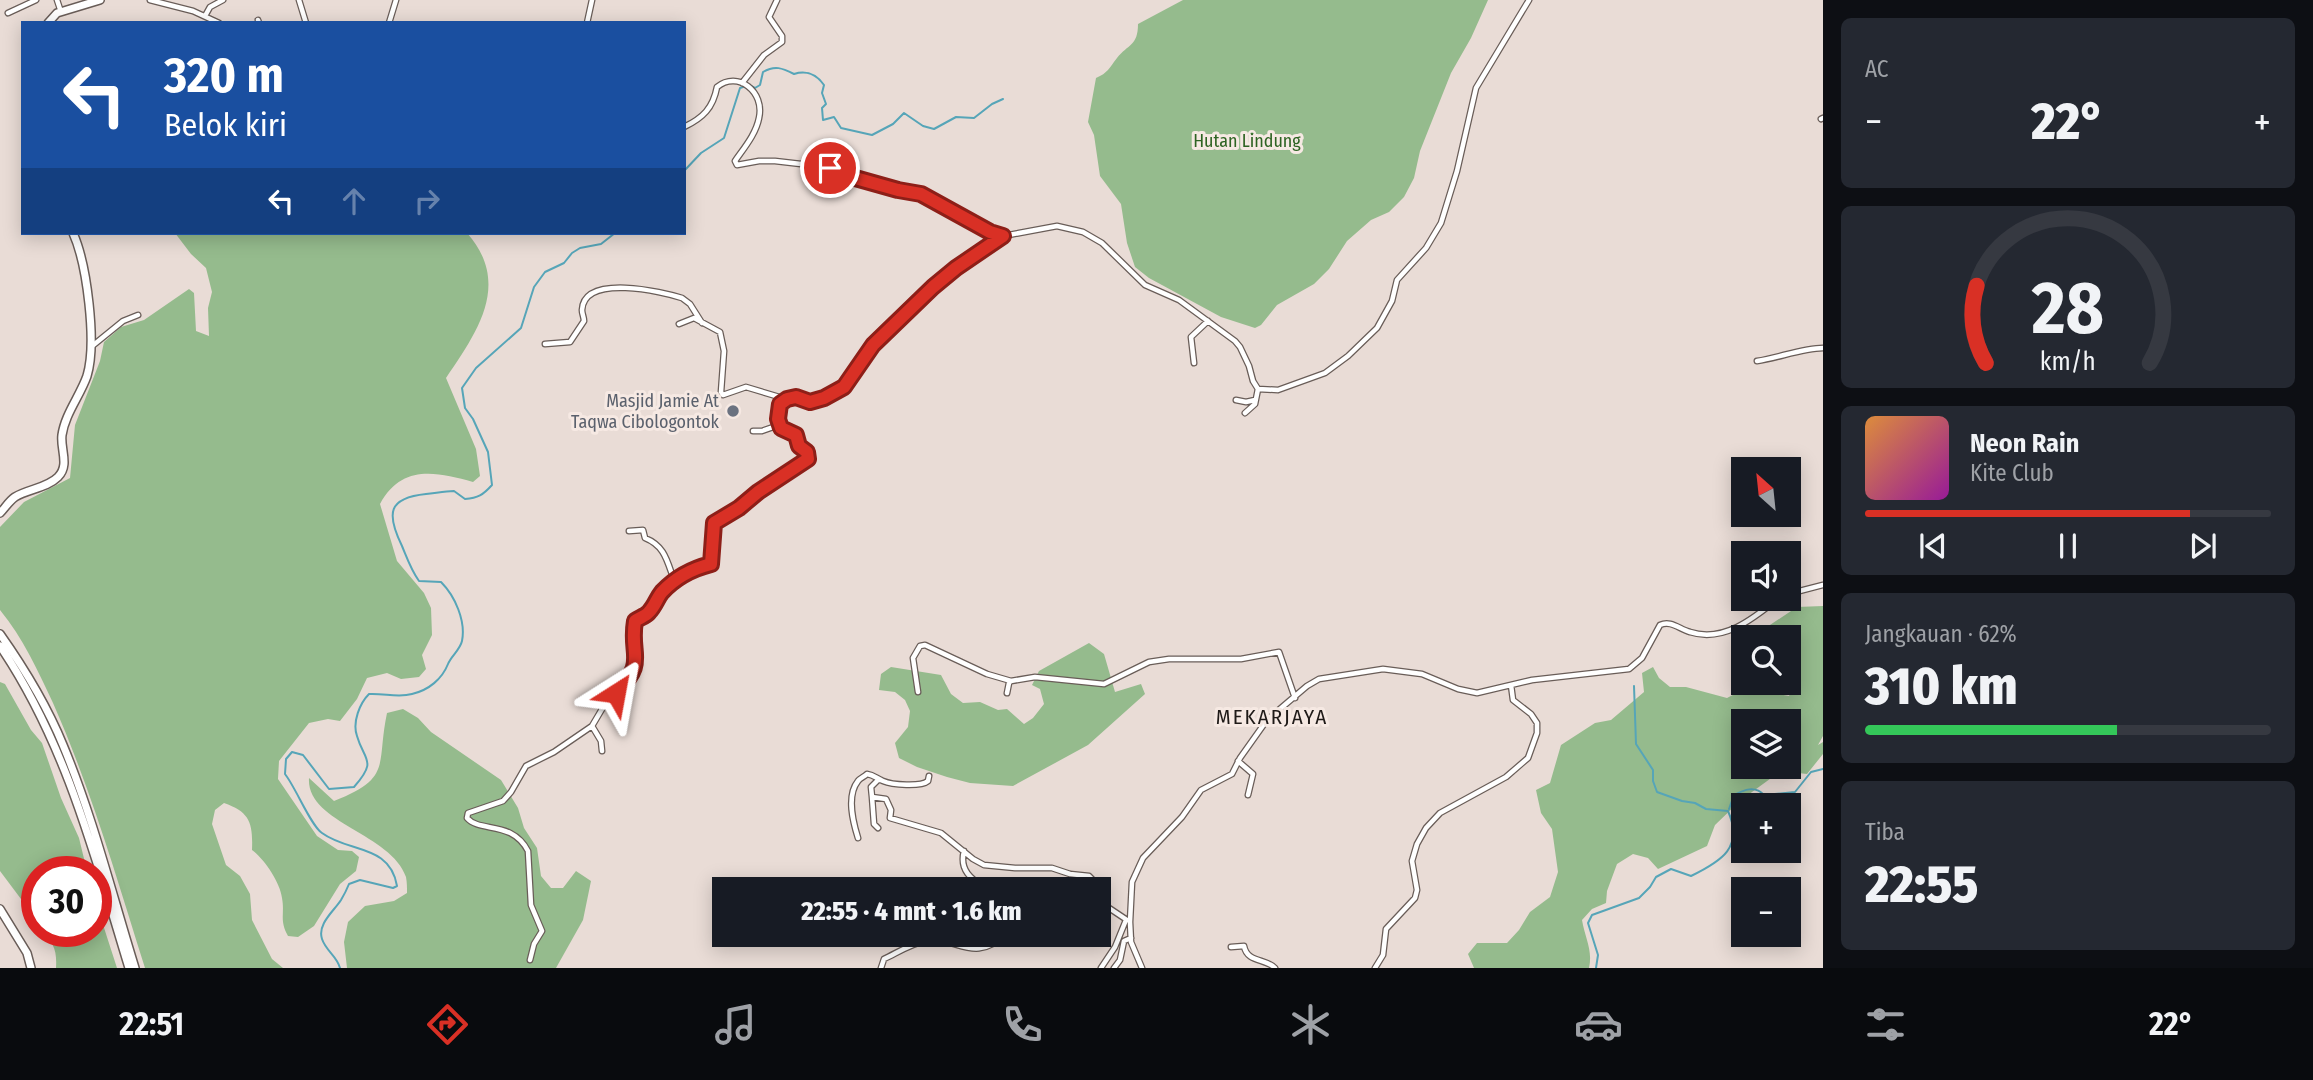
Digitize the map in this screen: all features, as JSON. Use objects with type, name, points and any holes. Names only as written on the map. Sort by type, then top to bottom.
[{"type":"highway","points":[[49,21],[61,12],[100,0]]},
{"type":"highway","points":[[0,513],[13,499],[51,481],[62,471],[62,436],[87,375],[90,348],[87,277],[74,235]]},
{"type":"highway","points":[[0,634],[43,704],[63,745],[135,968]]},
{"type":"highway","points":[[0,646],[37,707],[56,746],[82,816],[130,968]]},
{"type":"highway","points":[[0,909],[3,920],[27,953],[31,968]]},
{"type":"street","points":[[8,13],[36,0]]},
{"type":"street","points":[[57,0],[61,12]]},
{"type":"street","points":[[150,0],[215,21]]},
{"type":"street","points":[[205,16],[210,7],[223,0]]},
{"type":"street","points":[[299,0],[305,21]]},
{"type":"street","points":[[390,21],[396,0]]},
{"type":"street","points":[[587,21],[592,0]]},
{"type":"street","points":[[746,86],[761,57],[782,42],[782,35],[769,17],[777,0]]},
{"type":"street","points":[[1258,388],[1278,390],[1325,373],[1348,356],[1377,328],[1392,301],[1397,280],[1426,248],[1441,223],[1457,171],[1476,89],[1529,0]]},
{"type":"street","points":[[686,126],[708,112],[717,87],[732,79],[746,86],[758,99],[759,117],[756,128],[735,161],[737,165],[775,161],[827,167],[841,174],[921,194],[990,232],[1003,236]]},
{"type":"street","points":[[680,324],[694,318],[720,333],[724,348],[723,395],[746,387],[787,399],[798,397],[809,402],[824,398],[844,387],[873,345],[956,268],[1003,236],[1057,226],[1083,232],[1102,243],[1146,285],[1179,300],[1238,344],[1258,388],[1255,404],[1245,413]]},
{"type":"street","points":[[545,344],[570,342],[584,321],[582,310],[586,301],[601,291],[625,286],[682,298],[690,304],[702,323]]},
{"type":"street","points":[[90,348],[121,322],[138,315]]},
{"type":"street","points":[[1194,363],[1191,337],[1208,321]]},
{"type":"street","points":[[1757,361],[1792,355],[1812,348],[1823,348]]},
{"type":"street","points":[[530,960],[534,944],[542,931],[531,903],[528,851],[510,832],[471,822],[467,815],[472,810],[503,801],[526,766],[554,752],[592,726],[605,704],[632,674],[637,656],[634,622],[650,611],[674,580],[693,568],[711,564],[711,542],[716,521],[808,460],[809,455],[799,446],[796,435],[783,430],[779,425],[778,406],[787,399]]},
{"type":"street","points":[[1236,400],[1255,400]]},
{"type":"street","points":[[753,431],[779,425]]},
{"type":"street","points":[[629,531],[643,530],[645,538],[658,544],[663,550],[674,580]]},
{"type":"street","points":[[1801,591],[1823,585]]},
{"type":"street","points":[[1142,968],[1128,921],[1132,886],[1144,854],[1182,817],[1201,790],[1231,775],[1267,720],[1319,679],[1383,669],[1422,674],[1458,689],[1477,692],[1532,680],[1629,669],[1643,658],[1660,625],[1668,623],[1695,634],[1726,631],[1752,621],[1764,611]]},
{"type":"street","points":[[918,692],[913,658],[920,646],[925,645],[987,674],[1011,681],[1035,677],[1104,684],[1149,662],[1169,659],[1241,659],[1280,652],[1295,698]]},
{"type":"street","points":[[1007,693],[1011,681]]},
{"type":"street","points":[[1375,968],[1383,954],[1386,929],[1416,898],[1412,861],[1426,828],[1440,813],[1506,778],[1528,758],[1537,735],[1537,723],[1513,700],[1511,685]]},
{"type":"street","points":[[592,726],[601,741],[602,751]]},
{"type":"street","points":[[1238,761],[1253,774],[1248,795]]},
{"type":"street","points":[[858,838],[852,820],[851,801],[857,781],[867,774],[883,781]]},
{"type":"street","points":[[878,828],[874,824],[871,787],[878,780],[916,786],[924,784],[929,776]]},
{"type":"street","points":[[872,797],[886,799],[891,810],[890,818],[931,828],[945,835],[984,865],[1052,868],[1090,877]]},
{"type":"street","points":[[964,850],[962,861],[965,872],[971,877]]},
{"type":"street","points":[[1111,909],[1128,921]]},
{"type":"street","points":[[1101,968],[1128,921]]},
{"type":"street","points":[[1114,968],[1120,960],[1124,941],[1131,938]]},
{"type":"street","points":[[1231,947],[1244,946],[1245,952],[1251,957],[1272,964],[1275,968]]},
{"type":"street","points":[[881,968],[884,959],[911,947]]},
{"type":"street","points":[[958,947],[975,950],[984,947]]},
{"type":"green space","name":"Hutan Lindung","points":[[1183,0],[1488,0],[1451,73],[1420,151],[1414,178],[1404,197],[1389,212],[1371,220],[1347,241],[1329,269],[1314,284],[1277,305],[1261,325],[1255,328],[1221,317],[1149,278],[1135,267],[1127,243],[1121,204],[1100,176],[1094,135],[1088,122],[1096,78],[1106,72],[1132,44],[1138,24]]},
{"type":"green space","points":[[177,235],[468,235],[480,252],[487,271],[485,307],[469,343],[446,378],[476,449],[480,476],[473,482],[433,474],[409,477],[389,491],[380,504],[397,561],[424,593],[431,608],[432,635],[422,655],[426,669],[419,677],[401,679],[387,673],[367,678],[357,699],[340,721],[328,719],[309,723],[279,761],[278,779],[317,836],[338,850],[352,851],[359,857],[356,871],[340,884],[314,926],[298,937],[288,936],[283,921],[281,892],[271,871],[252,850],[252,833],[248,820],[239,810],[224,803],[215,810],[212,824],[226,865],[240,876],[250,894],[252,920],[272,959],[283,968],[145,968],[112,856],[67,735],[29,655],[0,610],[0,527],[24,502],[70,478],[75,425],[100,361],[104,342],[121,327],[144,320],[189,289],[194,293],[196,331],[209,336],[208,308],[212,292],[206,268]]},
{"type":"green space","points":[[1823,606],[1823,736],[1818,745],[1823,742],[1823,754],[1807,774],[1801,773],[1801,709],[1731,709],[1731,779],[1770,779],[1751,793],[1731,793],[1731,810],[1715,825],[1707,846],[1658,869],[1648,858],[1633,854],[1617,864],[1607,891],[1606,903],[1592,909],[1582,920],[1589,950],[1589,968],[1474,968],[1468,954],[1477,943],[1507,943],[1530,912],[1550,897],[1558,872],[1552,829],[1541,813],[1536,790],[1550,783],[1561,745],[1595,723],[1611,720],[1644,692],[1642,673],[1653,667],[1659,678],[1670,687],[1686,687],[1727,698],[1733,695],[1801,695],[1801,625],[1770,625],[1791,611],[1801,611],[1801,607]]},
{"type":"green space","points":[[1089,643],[1104,654],[1115,692],[1141,684],[1145,694],[1088,745],[1013,786],[970,783],[917,767],[899,758],[895,743],[908,727],[910,711],[905,700],[895,692],[879,690],[881,674],[891,667],[941,675],[951,694],[963,703],[980,702],[998,710],[1007,709],[1024,724],[1033,718],[1044,704],[1040,689],[1032,685],[1039,671]]},
{"type":"green space","points":[[0,682],[5,684],[31,730],[42,743],[83,856],[21,856],[21,899],[0,871]]},
{"type":"green space","points":[[403,709],[418,718],[431,732],[501,780],[518,808],[524,828],[537,848],[541,876],[551,888],[563,888],[576,871],[591,881],[583,920],[556,968],[347,968],[344,942],[348,922],[365,906],[394,901],[407,893],[406,877],[397,862],[384,849],[321,806],[312,793],[309,778],[334,801],[366,785],[379,768],[387,713]]},
{"type":"green space","points":[[54,947],[110,947],[117,968],[56,968]]},
{"type":"waterway","points":[[751,86],[755,88],[760,85],[763,72],[775,68],[794,74],[811,74],[824,85],[822,93],[826,104],[822,108],[823,120],[834,117],[841,128],[872,135],[893,124],[904,113],[923,126],[934,129],[956,117],[974,118],[1003,99]]},
{"type":"waterway","points":[[686,169],[701,153],[724,138],[740,88],[743,87]]},
{"type":"waterway","points":[[340,968],[324,943],[321,933],[324,923],[349,884],[360,880],[393,888],[397,886],[393,872],[377,856],[333,839],[318,829],[285,774],[286,759],[292,752],[303,755],[329,789],[354,787],[367,766],[356,731],[358,713],[366,698],[369,694],[401,696],[424,690],[438,679],[459,647],[463,633],[455,602],[441,582],[419,581],[416,577],[394,525],[394,509],[404,499],[413,496],[454,491],[465,499],[470,499],[492,485],[488,452],[465,408],[462,388],[476,368],[521,328],[534,287],[545,272],[564,263],[580,248],[601,244],[612,235]]},
{"type":"waterway","points":[[1596,968],[1598,955],[1588,923],[1592,915],[1639,898],[1656,877],[1671,869],[1691,876],[1712,865],[1727,851],[1733,834],[1728,811],[1706,809],[1657,792],[1653,770],[1636,744],[1634,686]]},
{"type":"waterway","points":[[1729,809],[1734,795],[1742,791],[1753,789],[1764,795],[1795,792],[1811,772],[1823,769]]},
{"type":"place","name":"Masjid Jamie At Taqwa Cibologontok","points":[[733,411]]},
{"type":"district","name":"MEKARJAYA","points":[[1272,717]]},
{"type":"route","points":[[616,693],[627,682],[636,660],[635,621],[650,611],[674,580],[693,568],[711,564],[714,523],[808,459],[809,455],[799,446],[796,435],[781,428],[778,419],[780,404],[796,397],[810,402],[844,387],[873,345],[933,287],[1003,236],[990,232],[921,194],[841,174],[830,168]]}]
